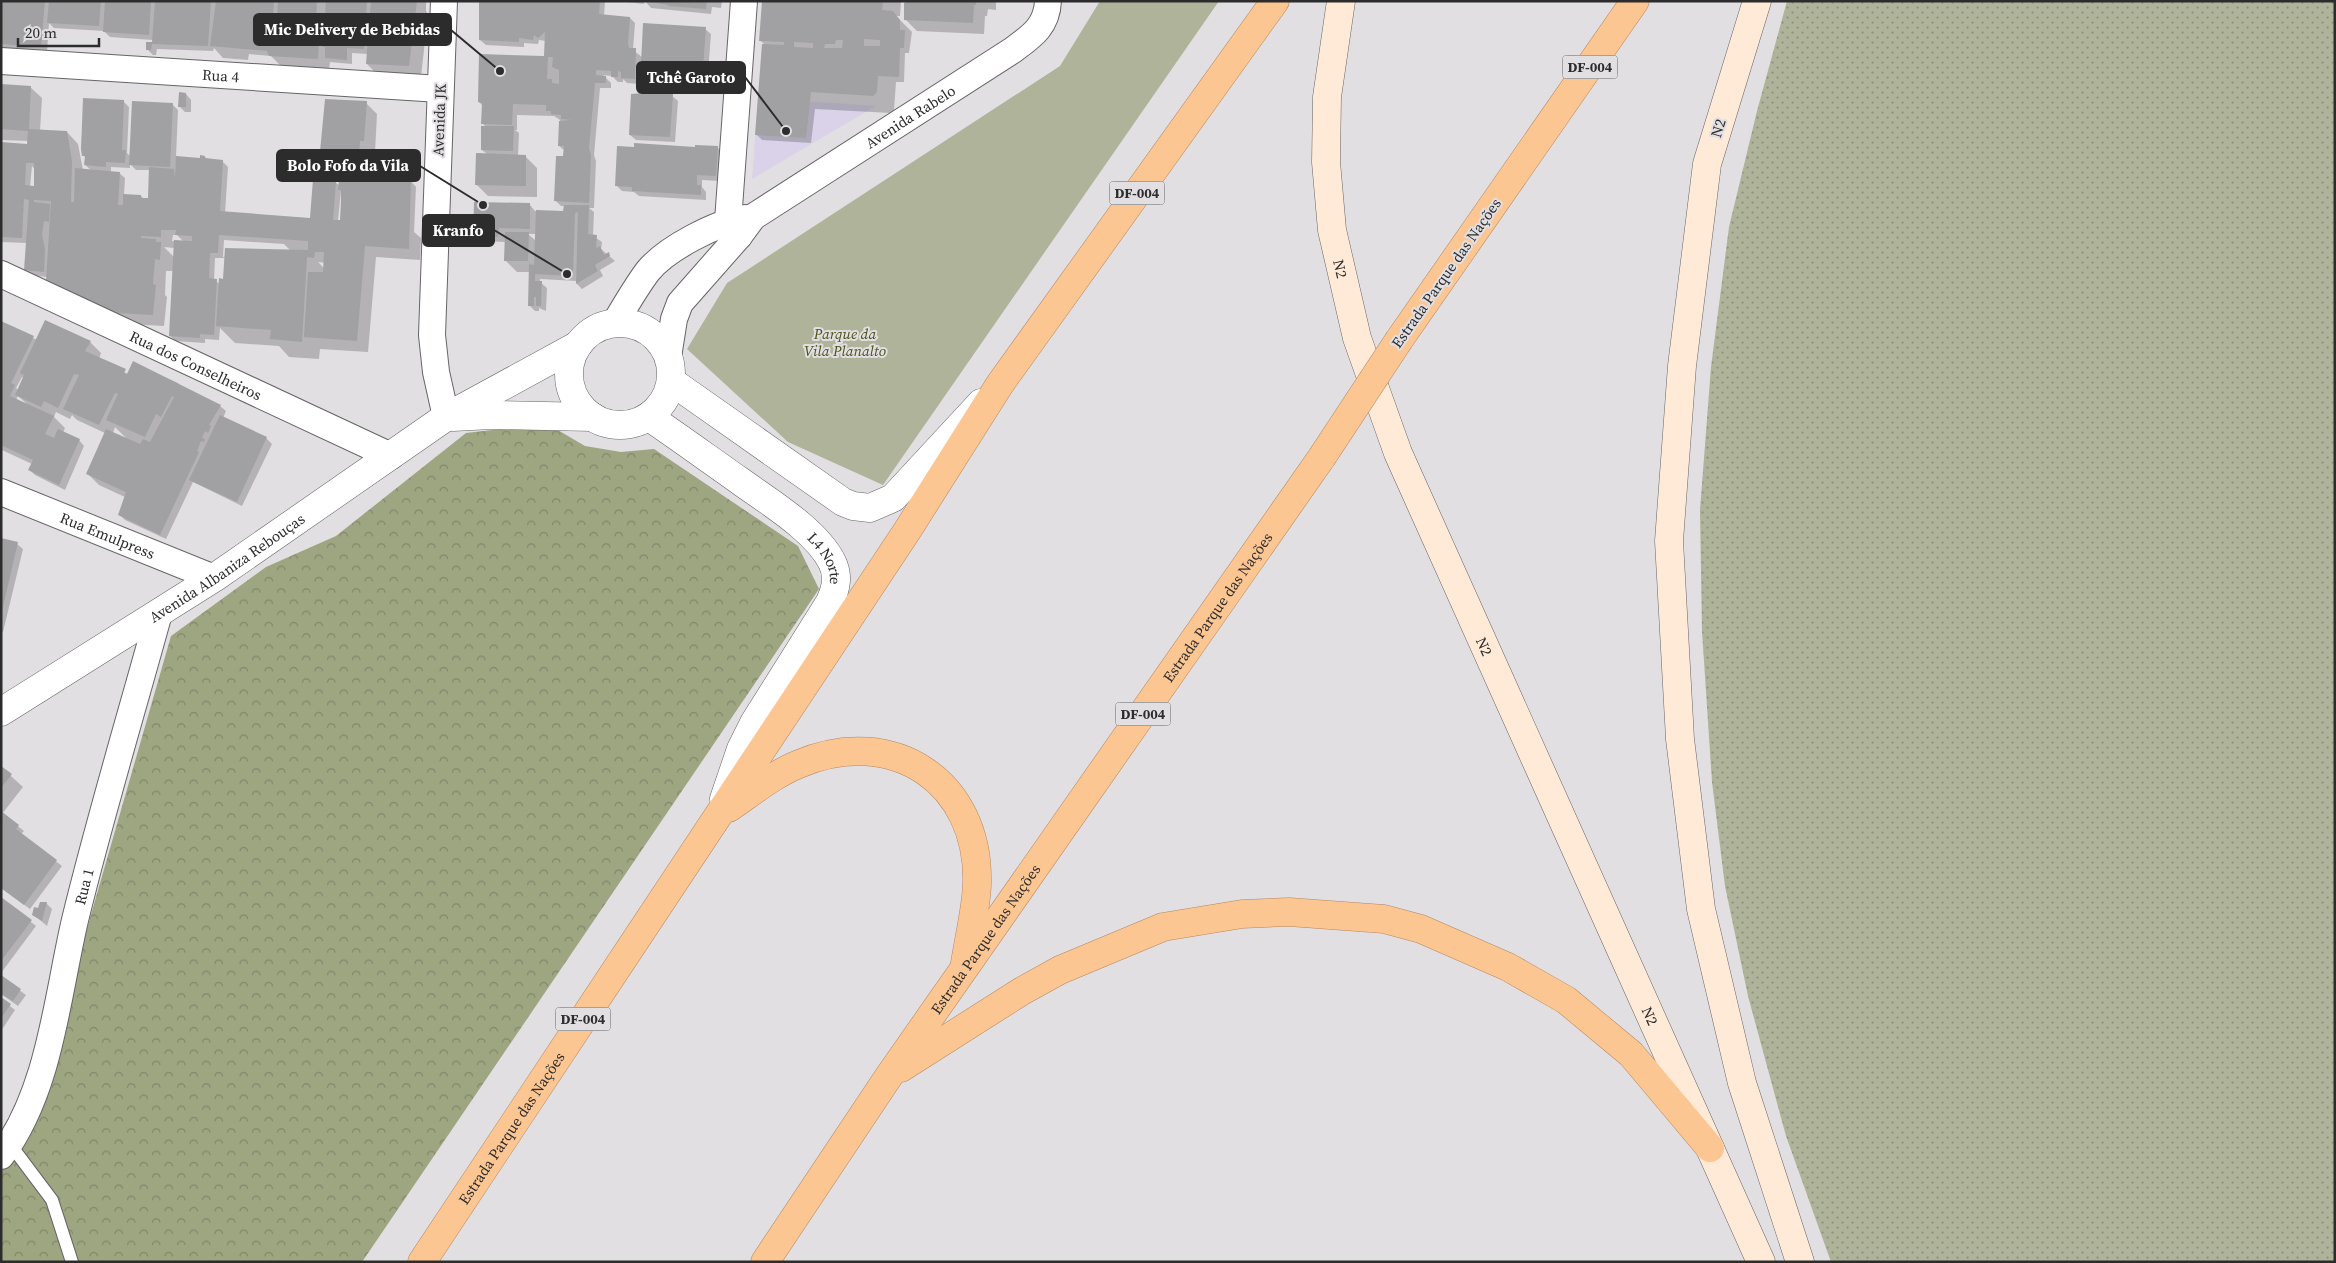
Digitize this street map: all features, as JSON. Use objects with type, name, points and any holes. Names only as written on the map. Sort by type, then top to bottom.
[{"type":"highway","name":"Estrada Parque das Nações","points":[[422,1262],[901,539],[1000,384],[1274,1]]},
{"type":"highway","name":"Estrada Parque das Nações","points":[[765,1262],[889,1076],[1322,457],[1399,340],[1635,1]]},
{"type":"highway","points":[[719,814],[791,768],[825,756],[856,751],[878,752],[899,757],[925,770],[946,788],[960,809],[969,830],[973,849],[977,884],[963,971]]},
{"type":"highway","points":[[889,1076],[1022,991],[1060,970],[1163,927],[1242,914],[1289,912],[1334,914],[1384,919],[1421,930],[1508,967],[1566,1000],[1631,1054],[1710,1148]]},
{"type":"main road","name":"N2","points":[[1341,1],[1327,97],[1326,162],[1332,230],[1357,338],[1398,453],[1761,1262]]},
{"type":"main road","name":"N2","points":[[1757,1],[1707,164],[1682,366],[1669,541],[1680,739],[1701,908],[1742,1083],[1800,1262]]},
{"type":"street","name":"Avenida JK","points":[[444,1],[432,335],[436,372],[446,417]]},
{"type":"street","points":[[578,345],[570,364],[570,384],[578,403],[592,417],[603,422],[627,425],[649,417],[664,401],[670,369],[674,319],[680,303],[740,225],[744,1]]},
{"type":"street","name":"Avenida Rabelo","points":[[740,225],[1013,50],[1039,28],[1048,15],[1048,1]]},
{"type":"street","name":"Rua 4","points":[[1,61],[440,89]]},
{"type":"street","points":[[614,323],[650,270],[698,234],[740,225]]},
{"type":"street","name":"Rua dos Conselheiros","points":[[1,274],[391,456]]},
{"type":"street","points":[[446,417],[578,345],[598,328],[614,323],[637,326],[647,330],[663,347],[670,369],[843,502],[864,508],[879,505],[900,492],[945,440],[1000,384]]},
{"type":"street","points":[[446,417],[492,415],[592,417]]},
{"type":"street","name":"Avenida Albaniza Rebouças","points":[[1,712],[214,578],[446,417]]},
{"type":"street","name":"L4 Norte","points":[[649,417],[769,502],[812,536],[828,554],[836,573],[836,583],[830,602],[754,723],[741,750],[719,814]]},
{"type":"street","name":"Rua Emulpress","points":[[1,492],[214,578]]},
{"type":"street","name":"Rua 1","points":[[6,1150],[39,1082],[76,919],[159,613]]},
{"type":"lane","points":[[6,1150],[52,1200],[72,1262]]},
{"type":"shaded area","points":[[758,98],[876,106],[752,179]]},
{"type":"green space","name":"Parque da Vila Planalto","points":[[1100,1],[1219,1],[883,485],[788,442],[687,349],[727,283],[1060,66]]},
{"type":"green space","points":[[1787,1],[2335,1],[2335,1262],[1831,1262],[1786,1136],[1748,996],[1725,886],[1712,782],[1702,631],[1700,510],[1711,367],[1729,227],[1757,111]]},
{"type":"green space","points":[[529,426],[556,429],[585,446],[621,452],[654,449],[798,546],[819,589],[362,1262],[1,1262],[1,1168],[59,1026],[171,636],[266,567],[336,536],[466,433]]},
{"type":"building","points":[[1,1],[45,1],[41,47],[1,44]]},
{"type":"building","points":[[49,1],[101,1],[99,26],[47,23]]},
{"type":"building","points":[[105,1],[151,1],[149,35],[103,32]]},
{"type":"building","points":[[155,1],[211,1],[208,46],[152,44],[151,50],[146,50],[146,42],[152,42]]},
{"type":"building","points":[[216,1],[274,1],[271,45],[273,19],[277,19],[278,1],[317,1],[315,40],[319,41],[318,59],[269,56],[267,51],[210,46]]},
{"type":"building","points":[[326,1],[367,1],[364,49],[347,48],[347,60],[325,58],[325,47],[323,47]]},
{"type":"building","points":[[371,1],[417,1],[409,66],[366,64]]},
{"type":"building","points":[[479,1],[600,1],[599,14],[630,17],[628,43],[629,48],[636,48],[635,79],[621,78],[621,72],[618,71],[618,77],[611,77],[611,71],[596,70],[596,75],[606,76],[606,83],[595,83],[589,148],[591,155],[589,203],[554,201],[556,156],[563,156],[564,146],[558,146],[559,121],[572,120],[561,119],[561,115],[551,114],[551,111],[546,111],[546,105],[513,104],[512,125],[481,124],[482,103],[478,102],[479,54],[544,56],[545,32],[538,38],[534,35],[533,40],[519,38],[519,42],[479,40]],"holes":[[[548,57],[553,57],[552,67],[559,70],[559,84],[552,83],[552,79],[547,79]]]},
{"type":"building","points":[[646,1],[707,1],[706,9],[668,6]]},
{"type":"building","points":[[762,1],[883,2],[882,10],[893,11],[900,20],[900,30],[905,30],[904,48],[900,48],[899,77],[878,76],[877,92],[873,96],[811,92],[806,138],[755,135],[762,44],[784,45],[784,42],[759,41]],"holes":[[[864,39],[880,40],[880,46],[864,46]],[[836,40],[843,40],[842,48],[824,48],[825,44],[835,44]],[[794,42],[813,43],[813,48],[794,47]]]},
{"type":"building","points":[[907,1],[976,1],[973,23],[904,20],[904,3]]},
{"type":"building","points":[[643,23],[706,27],[703,68],[641,64]]},
{"type":"building","points":[[1,84],[31,86],[29,129],[67,131],[72,161],[71,202],[74,202],[75,168],[120,172],[118,205],[123,205],[123,194],[141,195],[141,198],[148,198],[149,167],[174,169],[175,179],[176,156],[200,158],[200,155],[205,156],[205,158],[223,160],[220,211],[310,218],[313,179],[336,181],[333,220],[340,220],[341,190],[338,190],[340,169],[330,169],[331,163],[319,162],[325,99],[367,101],[364,141],[360,141],[358,170],[346,170],[362,172],[362,165],[401,166],[400,180],[411,180],[409,249],[365,246],[357,341],[304,337],[308,272],[323,272],[324,252],[315,252],[314,258],[307,257],[302,342],[270,339],[271,330],[216,326],[219,278],[223,279],[225,248],[308,250],[308,241],[219,235],[218,253],[210,253],[209,278],[217,279],[214,335],[200,334],[200,338],[169,336],[174,240],[192,241],[192,236],[175,235],[176,230],[161,230],[161,237],[141,236],[141,238],[156,239],[156,242],[161,242],[160,260],[155,259],[153,284],[156,285],[153,315],[116,313],[46,281],[51,201],[34,200],[34,202],[50,204],[49,222],[44,221],[42,234],[45,249],[44,272],[24,270],[29,200],[24,199],[22,238],[1,237],[1,142],[27,144],[28,131],[1,129]],"holes":[[[26,163],[34,163],[34,186],[25,185]]]},
{"type":"building","points":[[179,92],[186,93],[186,107],[178,107]]},
{"type":"building","points":[[631,94],[673,94],[670,137],[629,135]]},
{"type":"building","points":[[83,98],[124,100],[122,150],[126,150],[125,163],[106,162],[106,167],[84,165],[85,156],[82,156],[81,149]]},
{"type":"building","points":[[132,101],[173,103],[170,167],[129,165]]},
{"type":"building","points":[[481,126],[514,126],[513,151],[481,150]]},
{"type":"building","points":[[634,143],[695,147],[695,145],[718,146],[716,176],[697,175],[697,185],[701,185],[701,195],[632,191],[632,187],[615,186],[617,146],[634,147]]},
{"type":"building","points":[[476,153],[526,155],[526,186],[475,185]]},
{"type":"building","points":[[474,202],[530,203],[530,229],[499,228],[498,237],[473,236]]},
{"type":"building","points":[[564,205],[589,205],[588,234],[597,235],[596,248],[600,246],[604,255],[609,252],[610,256],[595,265],[598,271],[576,284],[578,212],[575,213],[573,276],[535,274],[535,281],[542,281],[541,306],[536,306],[536,297],[534,297],[534,306],[528,306],[529,264],[534,265],[536,210],[563,211]]},
{"type":"building","points":[[505,232],[529,232],[528,261],[504,261]]},
{"type":"building","points":[[45,320],[91,341],[85,351],[126,369],[124,373],[127,374],[133,361],[221,405],[209,425],[211,426],[208,433],[205,431],[202,438],[205,439],[204,442],[201,441],[197,451],[199,452],[160,535],[118,515],[126,492],[86,474],[106,429],[140,444],[143,439],[150,442],[174,397],[172,396],[161,417],[156,414],[145,437],[106,420],[118,394],[115,393],[99,425],[63,409],[79,375],[74,374],[58,408],[44,401],[41,407],[15,395],[24,375],[20,373]]},
{"type":"building","points":[[1,321],[34,336],[11,383],[15,385],[10,396],[54,416],[45,434],[54,438],[58,429],[80,439],[59,485],[28,470],[33,460],[1,445]]},
{"type":"building","points":[[220,415],[267,437],[237,502],[189,480]]},
{"type":"building","points":[[1,538],[18,542],[2,611],[1,611]]},
{"type":"building","points":[[1,766],[12,774],[1,788]]},
{"type":"building","points":[[1,811],[19,825],[16,829],[57,860],[24,905],[1,888]]},
{"type":"building","points":[[1,897],[32,920],[1,961]]},
{"type":"building","points":[[40,902],[47,902],[42,921],[32,915],[34,907],[38,908]]},
{"type":"building","points":[[1,975],[21,989],[13,1001],[1,994]]},
{"type":"building","points":[[1,997],[11,1004],[1,1018]]},
{"type":"place","name":"Mic Delivery de Bebidas","points":[[500,71]]},
{"type":"place","name":"Tchê Garoto","points":[[786,131]]},
{"type":"place","name":"Bolo Fofo da Vila","points":[[483,205]]},
{"type":"place","name":"Kranfo","points":[[567,274]]}]
